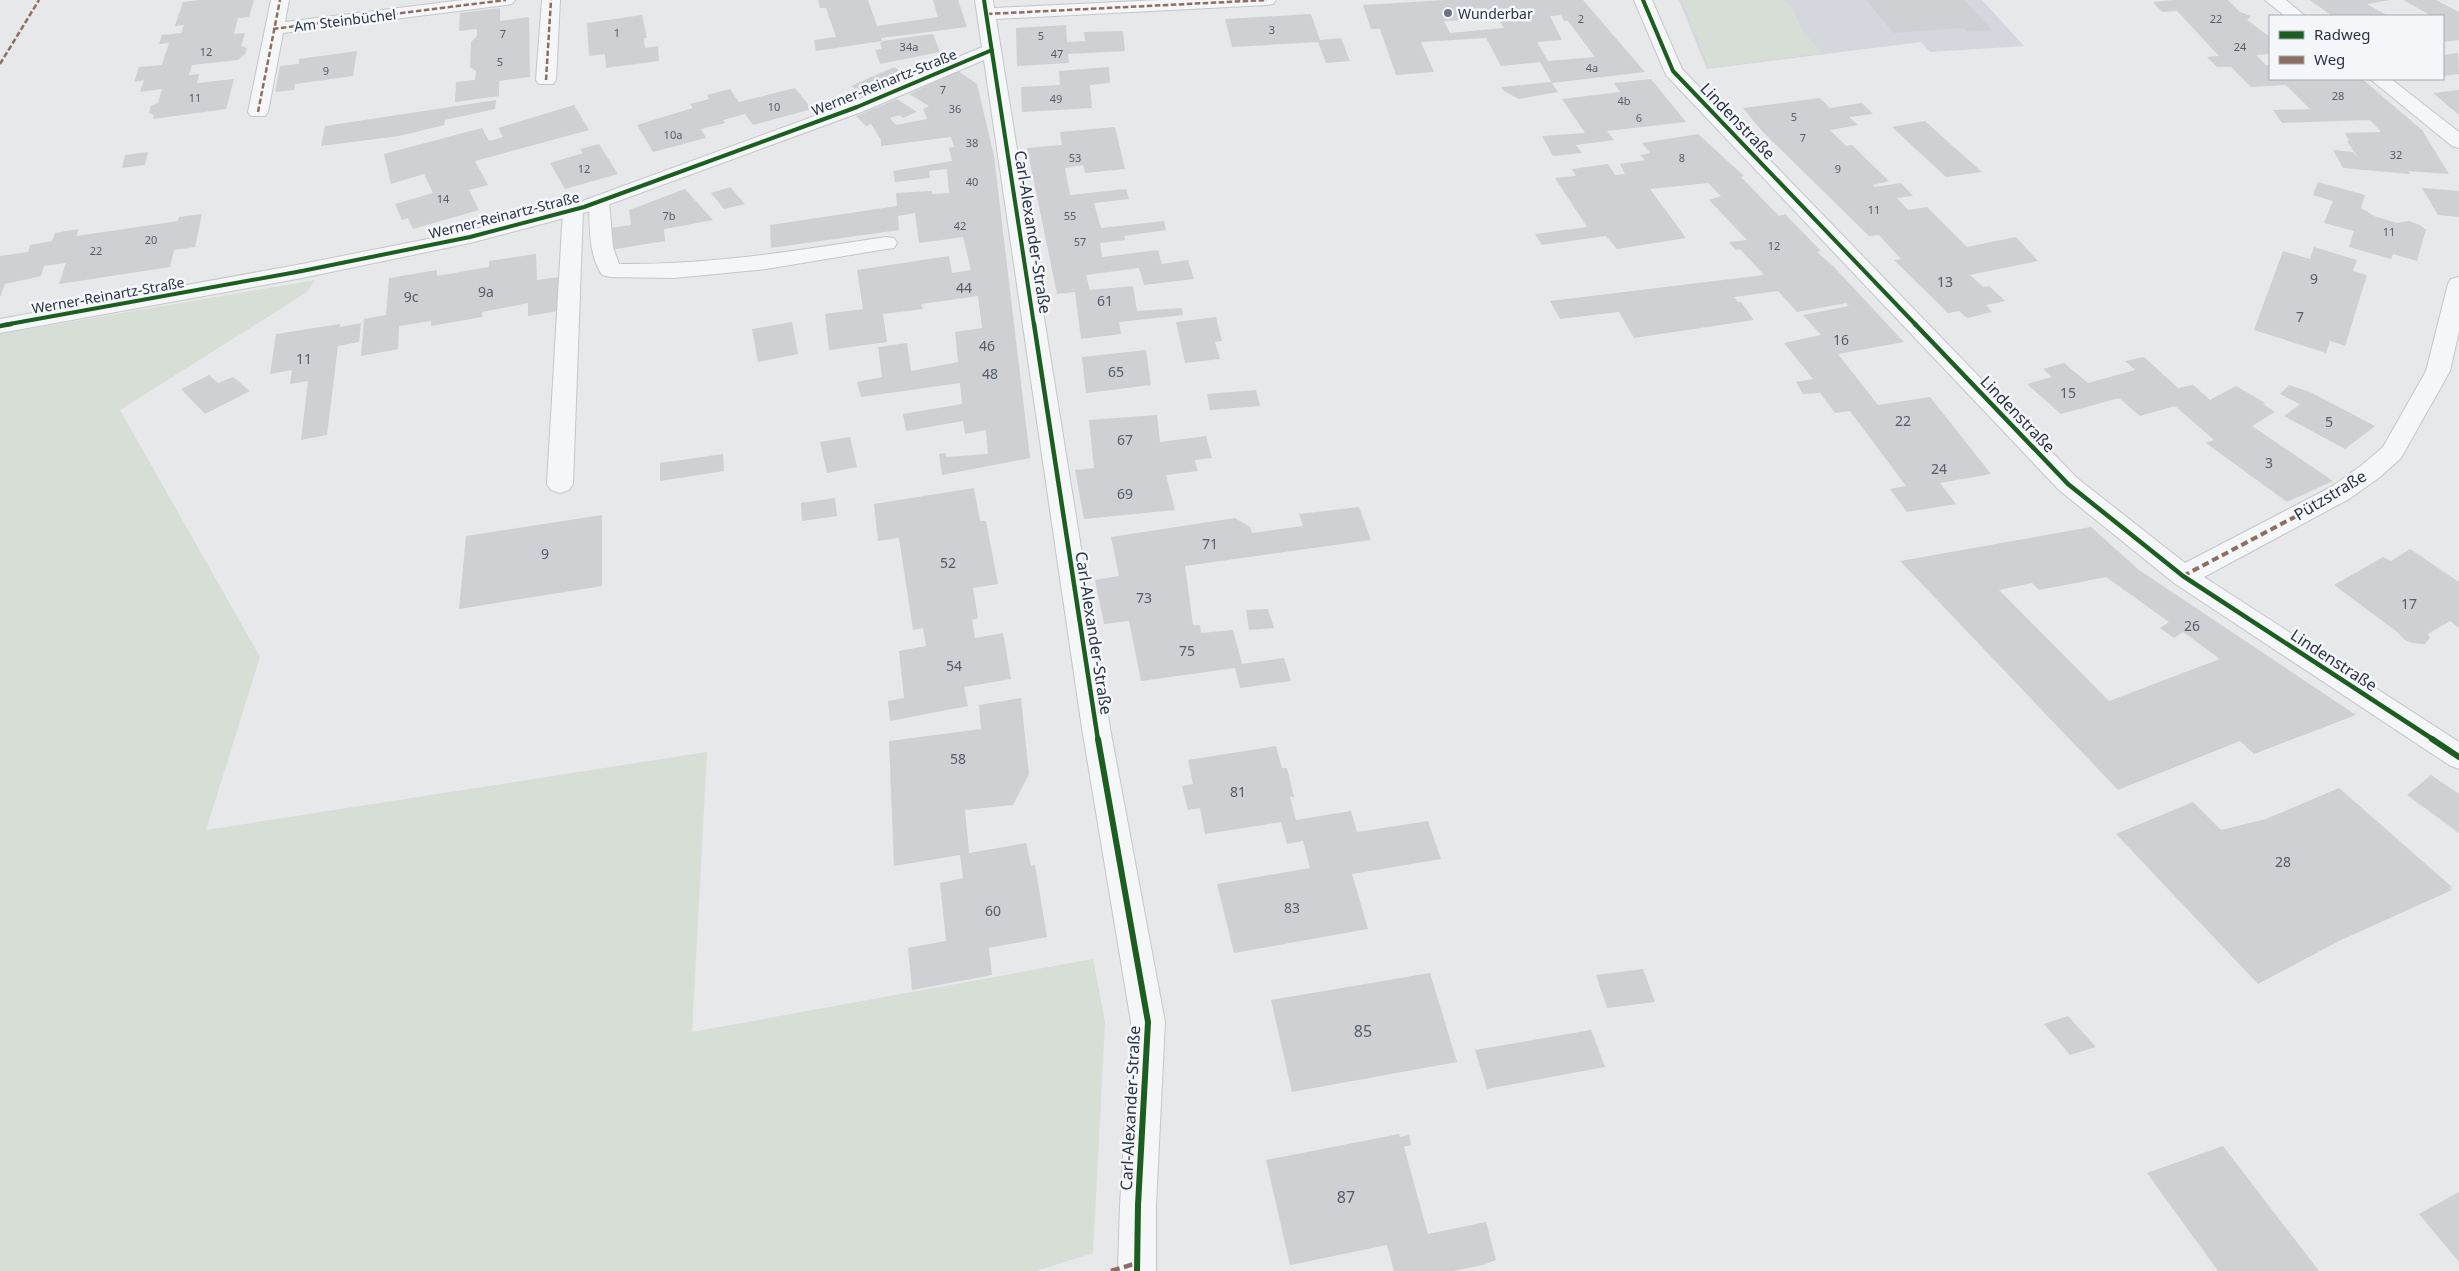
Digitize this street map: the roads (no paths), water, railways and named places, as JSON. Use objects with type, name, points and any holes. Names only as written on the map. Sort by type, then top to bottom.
[{"type":"street","name":"Am Steinbüchel","points":[[258,112],[280,0]]},
{"type":"street","name":"Am Steinbüchel","points":[[274,29],[506,0]]},
{"type":"street","points":[[546,80],[551,0]]},
{"type":"street","points":[[986,7],[1267,0]]},
{"type":"street","name":"Lindenstraße","points":[[1643,0],[1672,71],[2068,484],[2183,576],[2459,757]]},
{"type":"street","points":[[2274,0],[2295,15]]},
{"type":"street","name":"Carl-Alexander-Straße","points":[[986,7],[1095,718],[1148,1022],[1138,1206],[1137,1271]]},
{"type":"street","name":"Werner-Reinartz-Straße","points":[[0,326],[292,273],[470,237],[573,210],[857,107],[992,50]]},
{"type":"street","points":[[2380,80],[2459,142]]},
{"type":"street","points":[[599,202],[602,247],[610,270],[674,271],[766,262],[886,243]]},
{"type":"street","points":[[560,484],[573,210]]},
{"type":"street","name":"Pützstraße","points":[[2183,576],[2340,493],[2371,471],[2392,452],[2438,371],[2459,284]]},
{"type":"place","name":"Wunderbar","points":[[1448,13]]}]
